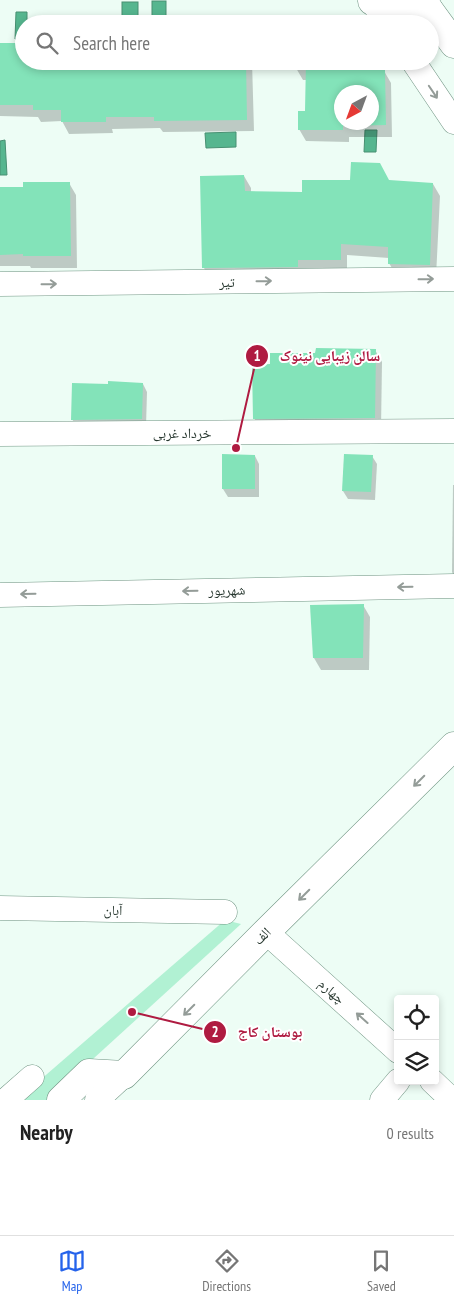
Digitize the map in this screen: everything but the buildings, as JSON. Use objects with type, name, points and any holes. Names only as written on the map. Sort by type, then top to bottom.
[{"type":"main road","points":[[372,0],[425,4],[433,15]]},
{"type":"main road","points":[[439,23],[454,44]]},
{"type":"main road","name":"الف","points":[[124,1075],[454,747]]},
{"type":"main road","points":[[61,1100],[89,1073],[124,1075]]},
{"type":"street","points":[[372,0],[382,15]]},
{"type":"street","points":[[419,70],[454,122]]},
{"type":"street","name":"تیر","points":[[0,284],[454,279]]},
{"type":"street","name":"خرداد غربی","points":[[0,434],[454,431]]},
{"type":"street","name":"شهریور","points":[[0,595],[454,586]]},
{"type":"street","name":"آبان","points":[[0,908],[225,912]]},
{"type":"street","name":"چهارم","points":[[266,932],[394,1047]]},
{"type":"street","points":[[98,1100],[124,1075]]},
{"type":"street","points":[[6,1100],[32,1077]]},
{"type":"street","points":[[382,1100],[395,1085]]},
{"type":"street","points":[[436,1085],[452,1100]]},
{"type":"shaded area","points":[[152,1],[166,1],[166,15],[152,15]]},
{"type":"shaded area","points":[[122,2],[138,2],[138,15],[122,15]]},
{"type":"shaded area","points":[[16,12],[27,12],[27,15],[16,15]]},
{"type":"shaded area","points":[[365,130],[377,130],[376,152],[364,152]]},
{"type":"shaded area","points":[[236,132],[236,147],[206,148],[205,133]]},
{"type":"shaded area","points":[[5,140],[7,175],[0,175],[0,141]]},
{"type":"shaded area","points":[[225,920],[241,924],[48,1100],[17,1100]]},
{"type":"place","name":"سالن زیبایی نینوک","points":[[236,448]]},
{"type":"place","name":"بوستان کاج","points":[[132,1012]]}]
